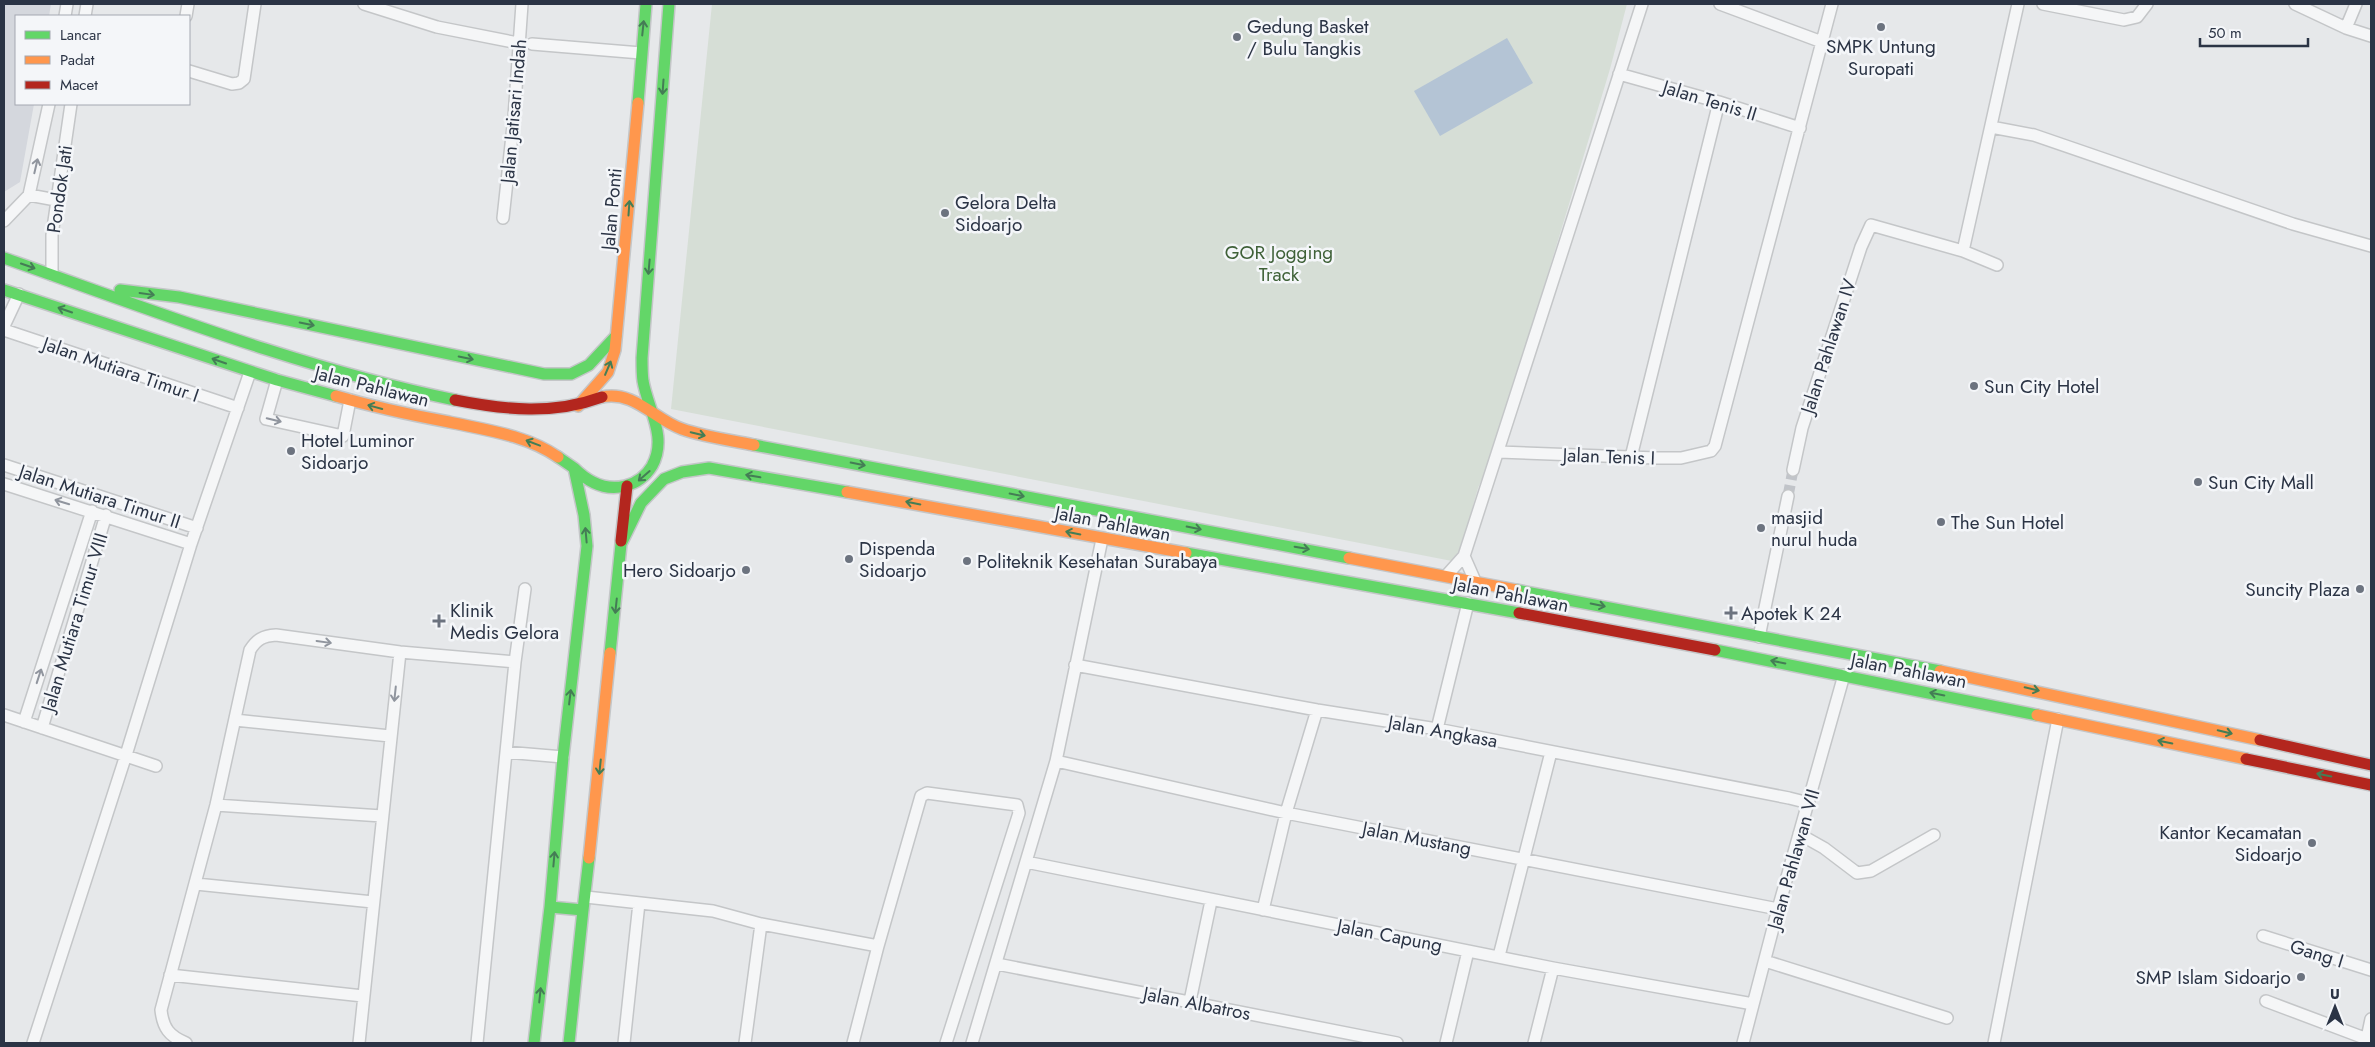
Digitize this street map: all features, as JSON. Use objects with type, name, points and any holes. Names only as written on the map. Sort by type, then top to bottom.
[{"type":"main road","name":"Jalan Ponti","points":[[578,406],[608,372],[616,336],[628,226],[646,4]]},
{"type":"main road","points":[[653,416],[643,380],[642,358],[669,4]]},
{"type":"main road","name":"Jalan Pahlawan","points":[[4,258],[319,366],[424,394],[496,407],[537,408],[578,406],[604,396],[616,396],[640,404],[653,416],[672,426],[713,437],[1447,575],[1998,682],[2371,765]]},
{"type":"main road","points":[[82,285],[179,297],[544,374],[571,374],[589,364],[616,336]]},
{"type":"main road","name":"Jalan Pahlawan","points":[[4,290],[277,380],[378,408],[510,435],[547,449],[574,468],[582,477],[603,488],[627,486],[646,475],[656,459],[660,440],[653,416]]},
{"type":"main road","points":[[534,1043],[587,546],[584,515],[574,468]]},
{"type":"main road","name":"Jalan Pahlawan","points":[[621,544],[634,516],[648,494],[659,483],[674,474],[709,468],[1468,603],[1962,698],[2371,786]]},
{"type":"main road","points":[[569,1043],[586,897],[622,521],[627,486]]},
{"type":"main road","points":[[1962,698],[1967,677]]},
{"type":"main road","points":[[1993,705],[1998,682]]},
{"type":"main road","points":[[550,907],[583,910]]},
{"type":"street","points":[[190,71],[232,84],[239,83],[244,79],[255,4]]},
{"type":"street","points":[[364,4],[437,27],[518,43]]},
{"type":"street","name":"Jalan Jatisari Indah","points":[[503,218],[514,117],[522,4]]},
{"type":"street","points":[[1447,575],[1464,556],[1642,4]]},
{"type":"street","points":[[1720,4],[1822,42]]},
{"type":"street","points":[[1800,128],[1832,4]]},
{"type":"street","points":[[1997,265],[1963,251],[2018,4]]},
{"type":"street","points":[[2043,4],[2124,20],[2137,17],[2147,4]]},
{"type":"street","points":[[2295,4],[2346,28],[2371,36]]},
{"type":"street","points":[[2346,28],[2356,4]]},
{"type":"street","points":[[532,44],[641,53]]},
{"type":"street","name":"Jalan Tenis II","points":[[1619,74],[1719,102],[1800,128]]},
{"type":"street","points":[[1631,457],[1719,102]]},
{"type":"street","name":"Pondok Jati","points":[[4,221],[30,195],[49,105]]},
{"type":"street","name":"Pondok Jati","points":[[52,275],[52,234],[71,105]]},
{"type":"street","points":[[1991,127],[2034,135],[2293,224],[2371,246]]},
{"type":"street","name":"Jalan Tenis I","points":[[1499,452],[1681,458],[1704,455],[1711,451],[1715,446],[1800,128]]},
{"type":"street","points":[[30,195],[56,200]]},
{"type":"street","name":"Jalan Pahlawan IV","points":[[1793,470],[1802,428],[1861,247],[1871,225],[1963,251]]},
{"type":"street","points":[[4,326],[19,294]]},
{"type":"street","name":"Jalan Mutiara Timur I","points":[[4,330],[238,408]]},
{"type":"street","points":[[33,1043],[197,528],[250,372]]},
{"type":"street","points":[[277,380],[266,418],[343,436],[350,400]]},
{"type":"street","name":"Jalan Mutiara Timur II","points":[[4,465],[197,528]]},
{"type":"street","name":"Jalan Mutiara Timur II","points":[[4,484],[192,544]]},
{"type":"street","points":[[1759,637],[1788,496]]},
{"type":"street","name":"Jalan Mutiara Timur VIII","points":[[24,722],[92,511]]},
{"type":"street","name":"Jalan Mutiara Timur VIII","points":[[42,728],[106,515]]},
{"type":"street","points":[[972,1043],[1056,761],[1102,538]]},
{"type":"street","points":[[1464,556],[1475,581]]},
{"type":"street","points":[[477,1043],[514,666],[524,589]]},
{"type":"street","points":[[1436,729],[1468,603]]},
{"type":"street","points":[[186,1043],[174,1038],[165,1029],[161,1010],[216,805],[250,650],[255,642],[263,636],[276,635],[399,655],[514,666]]},
{"type":"street","points":[[359,1043],[399,655]]},
{"type":"street","name":"Jalan Angkasa","points":[[1075,665],[1318,710],[1436,729],[1809,803]]},
{"type":"street","name":"Jalan Pahlawan VII","points":[[1743,1043],[1778,909],[1844,675]]},
{"type":"street","points":[[1263,910],[1286,813],[1318,710]]},
{"type":"street","points":[[1994,1043],[2058,719]]},
{"type":"street","points":[[5,720],[24,722],[156,766]]},
{"type":"street","points":[[235,720],[390,736]]},
{"type":"street","points":[[506,752],[563,758]]},
{"type":"street","points":[[1499,956],[1551,752]]},
{"type":"street","name":"Jalan Mustang","points":[[1056,761],[1286,813],[1778,909]]},
{"type":"street","points":[[853,1043],[878,946],[921,796],[927,793],[1017,805],[1019,813],[946,1043]]},
{"type":"street","points":[[216,805],[382,816]]},
{"type":"street","points":[[1799,834],[1824,848],[1857,873],[1871,870],[1934,835]]},
{"type":"street","name":"Jalan Capung","points":[[1026,862],[1211,901],[1553,968],[1753,1004]]},
{"type":"street","points":[[196,884],[373,902]]},
{"type":"street","points":[[586,897],[713,911],[761,924],[878,946]]},
{"type":"street","points":[[1190,1001],[1211,901]]},
{"type":"street","points":[[624,1043],[639,903]]},
{"type":"street","points":[[745,1043],[761,924]]},
{"type":"street","name":"Gang I","points":[[2263,936],[2371,970]]},
{"type":"street","points":[[1446,1043],[1468,951]]},
{"type":"street","points":[[1764,961],[1948,1018]]},
{"type":"street","name":"Jalan Albatros","points":[[997,964],[1397,1043]]},
{"type":"street","points":[[1534,1043],[1553,968]]},
{"type":"street","points":[[170,975],[363,996]]},
{"type":"street","points":[[2266,1001],[2367,1041],[2371,1019]]},
{"type":"shaded area","points":[[4,4],[51,4],[49,15],[15,15],[15,105],[34,105],[20,182],[4,192]]},
{"type":"green space","name":"GOR Jogging Track","points":[[712,4],[1627,4],[1610,69],[1495,448],[1478,488],[1457,562],[671,409]]},
{"type":"water","points":[[1507,38],[1533,83],[1440,136],[1414,91]]},
{"type":"tunnel","points":[[1788,496],[1793,470]]},
{"type":"traffic: fast","points":[[638,103],[646,4]]},
{"type":"traffic: fast","points":[[574,468],[597,484],[618,487],[629,485],[641,479],[650,470],[656,455],[658,434],[645,392],[642,358],[669,4]]},
{"type":"traffic: fast","points":[[4,258],[283,355],[397,387],[455,400]]},
{"type":"traffic: fast","points":[[4,290],[277,380],[336,396]]},
{"type":"traffic: fast","points":[[120,290],[179,297],[544,374],[571,374],[589,365],[616,336]]},
{"type":"traffic: fast","points":[[754,445],[1349,558]]},
{"type":"traffic: fast","points":[[558,457],[574,468],[584,515],[587,546],[563,757],[550,907],[583,910],[589,858]]},
{"type":"traffic: fast","points":[[610,653],[621,544],[641,503],[664,479],[682,472],[709,468],[847,492]]},
{"type":"traffic: fast","points":[[1186,553],[1519,613]]},
{"type":"traffic: fast","points":[[1516,590],[1940,671]]},
{"type":"traffic: fast","points":[[1715,650],[2037,715]]},
{"type":"traffic: fast","points":[[534,1043],[550,907]]},
{"type":"traffic: fast","points":[[569,1043],[583,910]]},
{"type":"traffic: slow","points":[[578,406],[608,372],[615,350],[638,103]]},
{"type":"traffic: slow","points":[[336,396],[392,411],[505,434],[533,443],[558,457]]},
{"type":"traffic: slow","points":[[602,397],[614,396],[624,398],[644,407],[672,425],[691,432],[754,445]]},
{"type":"traffic: slow","points":[[847,492],[1186,553]]},
{"type":"traffic: slow","points":[[1349,558],[1516,590]]},
{"type":"traffic: slow","points":[[589,858],[610,653]]},
{"type":"traffic: slow","points":[[1940,671],[2260,740]]},
{"type":"traffic: slow","points":[[2037,715],[2246,759]]},
{"type":"traffic: jam","points":[[455,400],[529,409],[566,406],[602,397]]},
{"type":"traffic: jam","points":[[621,541],[627,486]]},
{"type":"traffic: jam","points":[[1519,613],[1715,650]]},
{"type":"traffic: jam","points":[[2260,740],[2371,765]]},
{"type":"traffic: jam","points":[[2246,759],[2371,785]]},
{"type":"place","name":"SMPK Untung Suropati","points":[[1881,27]]},
{"type":"place","name":"Gedung Basket / Bulu Tangkis","points":[[1237,37]]},
{"type":"place","name":"Gelora Delta Sidoarjo","points":[[945,213]]},
{"type":"place","name":"Sun City Hotel","points":[[1974,386]]},
{"type":"place","name":"Hotel Luminor Sidoarjo","points":[[291,451]]},
{"type":"place","name":"Sun City Mall","points":[[2198,482]]},
{"type":"place","name":"The Sun Hotel","points":[[1941,522]]},
{"type":"place","name":"masjid nurul huda","points":[[1761,528]]},
{"type":"place","name":"Dispenda Sidoarjo","points":[[849,559]]},
{"type":"place","name":"Politeknik Kesehatan Surabaya","points":[[967,561]]},
{"type":"place","name":"Hero Sidoarjo","points":[[746,570]]},
{"type":"place","name":"Suncity Plaza","points":[[2360,589]]},
{"type":"place","name":"Apotek K 24","points":[[1731,613]]},
{"type":"place","name":"Klinik Medis Gelora","points":[[439,621]]},
{"type":"place","name":"Kantor Kecamatan Sidoarjo","points":[[2312,843]]},
{"type":"place","name":"SMP Islam Sidoarjo","points":[[2301,977]]}]
